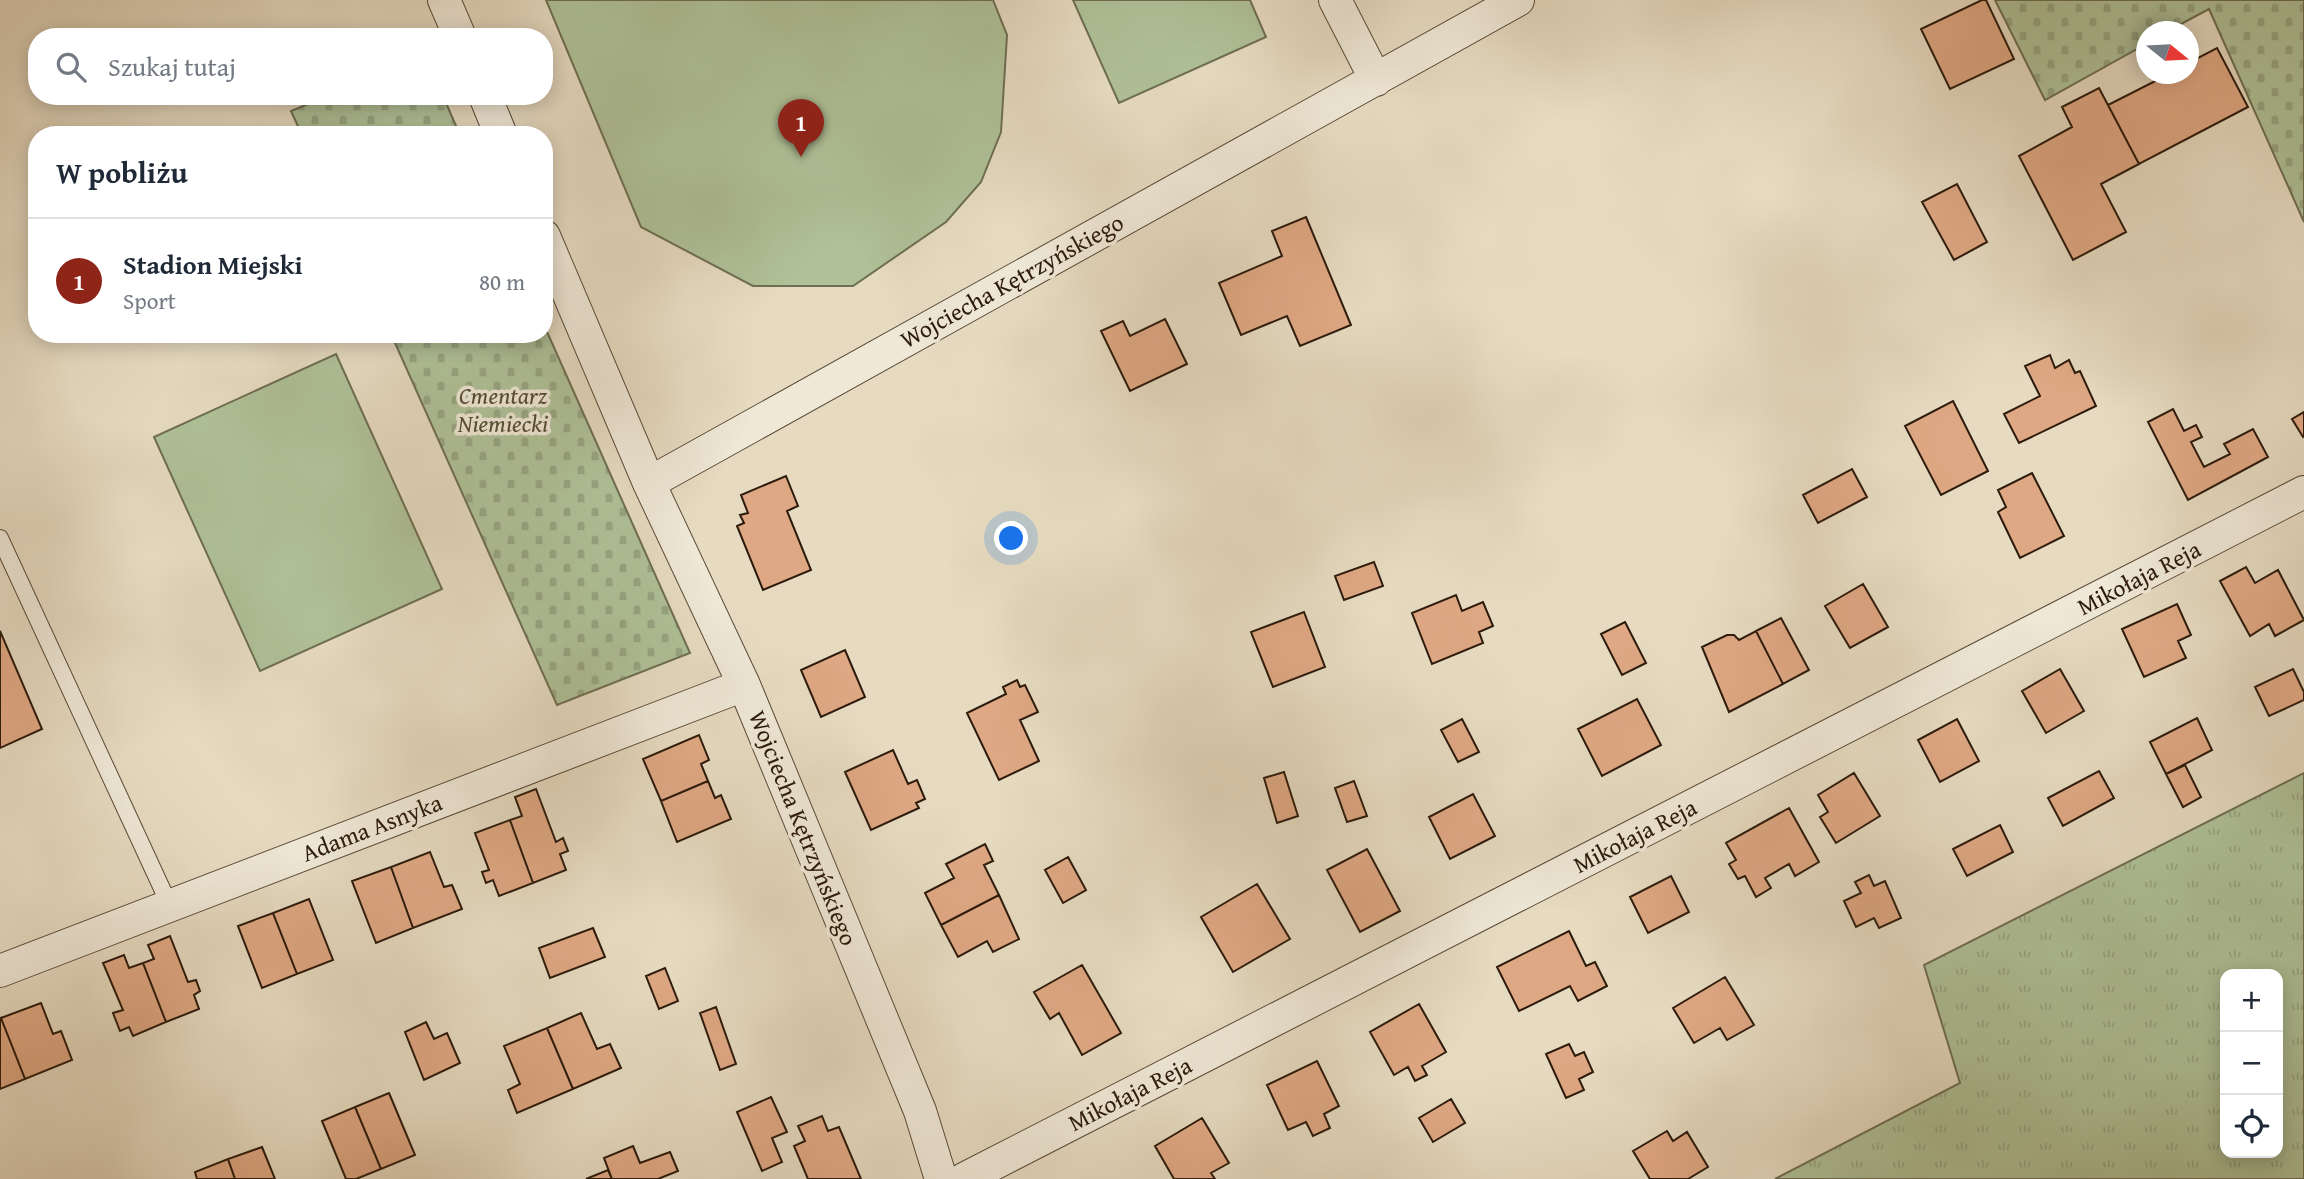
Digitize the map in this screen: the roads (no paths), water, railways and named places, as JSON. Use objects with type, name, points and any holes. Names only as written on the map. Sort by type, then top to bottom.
[{"type":"street","points":[[444,0],[456,28]]},
{"type":"street","points":[[1335,0],[1376,80]]},
{"type":"street","name":"Wojciecha Kętrzyńskiego","points":[[649,483],[1518,0]]},
{"type":"street","points":[[489,105],[497,126]]},
{"type":"street","name":"Wojciecha Kętrzyńskiego","points":[[553,257],[649,483],[744,685],[920,1111],[941,1179]]},
{"type":"street","name":"Mikołaja Reja","points":[[964,1179],[2304,492]]},
{"type":"street","name":"Adama Asnyka","points":[[0,971],[744,685]]},
{"type":"lane","points":[[0,538],[170,906]]},
{"type":"place","name":"Stadion Miejski","points":[[801,157]]},
{"type":"park label","name":"Cmentarz Niemiecki","points":[[503,410]]}]
